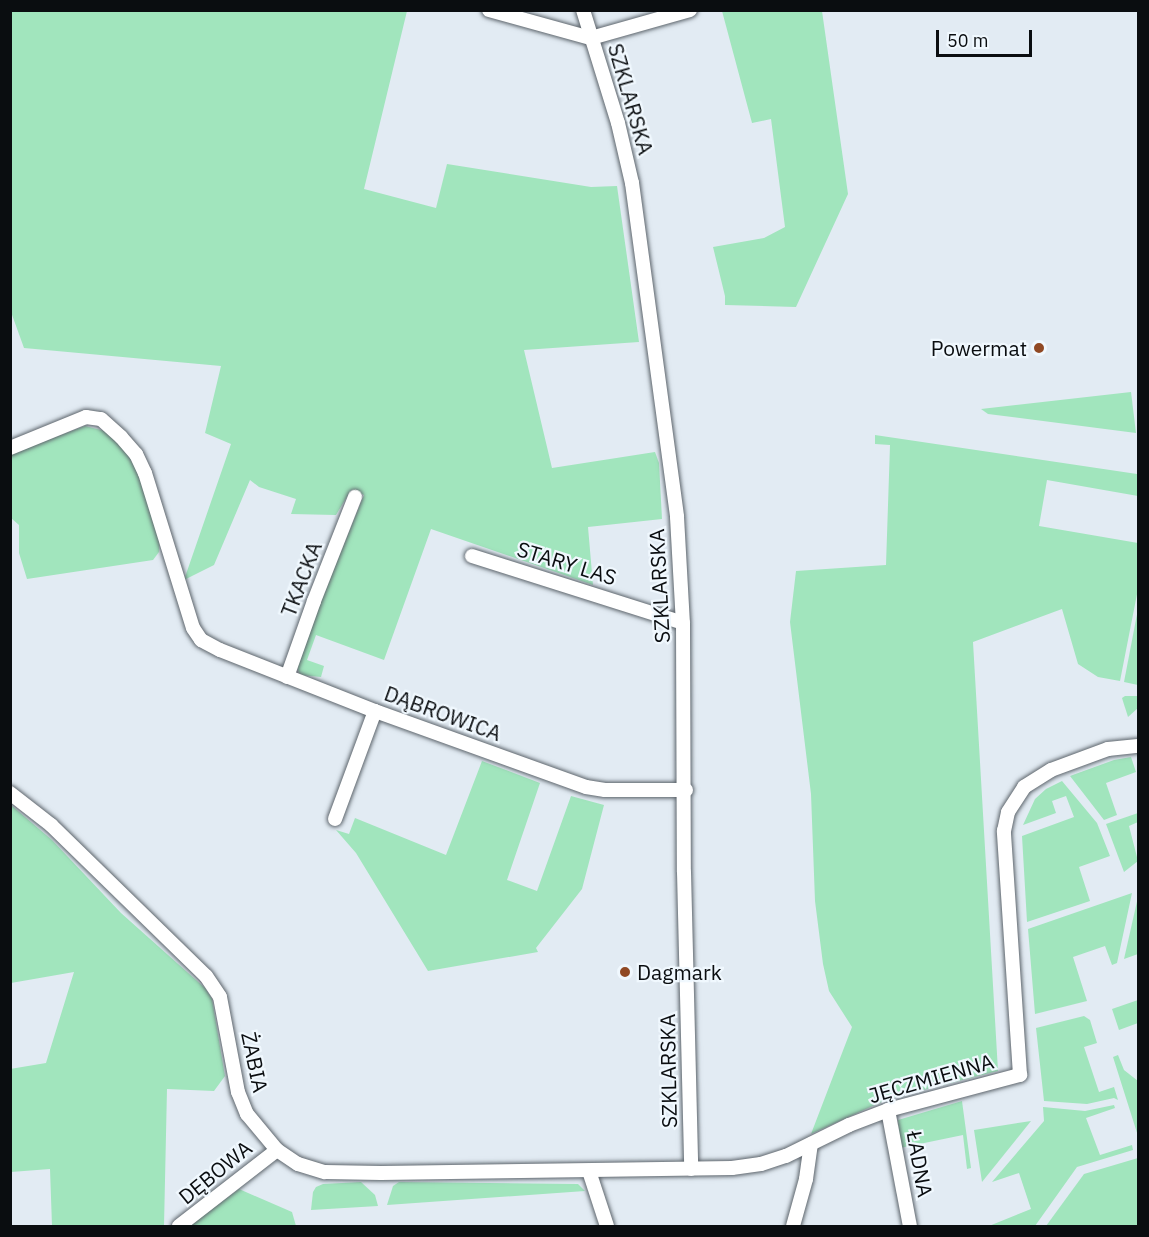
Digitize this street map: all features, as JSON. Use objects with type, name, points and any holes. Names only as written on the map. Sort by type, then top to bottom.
[{"type":"street","points":[[489,10],[591,38],[690,10]]},
{"type":"street","name":"SZKLARSKA","points":[[583,10],[618,123],[632,183],[677,517],[683,623],[685,884],[691,1169]]},
{"type":"street","name":"DĄBROWICA","points":[[10,448],[86,417],[101,419],[121,437],[136,454],[145,473],[195,632],[220,650],[375,711],[586,787],[605,790],[686,790]]},
{"type":"street","name":"TKACKA","points":[[287,677],[355,497]]},
{"type":"street","name":"STARY LAS","points":[[472,556],[683,623]]},
{"type":"street","points":[[335,819],[375,711]]},
{"type":"street","name":"JĘCZMIENNA","points":[[589,1171],[732,1168],[762,1164],[888,1110],[1020,1075],[1004,831],[1008,812],[1024,787],[1051,770],[1108,749],[1138,746]]},
{"type":"street","name":"ŻABIA","points":[[10,793],[51,825],[206,976],[220,997],[238,1092],[247,1114],[277,1150],[298,1164],[324,1172],[589,1171]]},
{"type":"street","name":"ŁADNA","points":[[888,1110],[910,1227]]},
{"type":"street","points":[[793,1227],[807,1179],[811,1144]]},
{"type":"street","name":"DĘBOWA","points":[[179,1227],[277,1150]]},
{"type":"street","points":[[589,1171],[607,1227]]},
{"type":"green space","points":[[11,11],[407,11],[364,189],[436,208],[447,164],[591,187],[617,186],[639,342],[524,350],[552,468],[655,452],[659,463],[662,519],[588,527],[593,585],[431,529],[384,660],[316,635],[307,660],[324,666],[321,677],[300,675],[296,664],[310,618],[323,596],[364,495],[351,490],[336,515],[291,514],[296,499],[259,487],[250,480],[214,565],[184,580],[231,444],[205,433],[221,366],[24,348],[11,312]]},
{"type":"green space","points":[[722,11],[822,11],[848,194],[796,307],[725,305],[725,296],[713,247],[764,238],[785,227],[771,119],[752,123]]},
{"type":"green space","points":[[1131,392],[1136,433],[988,414],[981,409]]},
{"type":"green space","points":[[85,426],[105,431],[120,445],[138,469],[160,536],[159,552],[153,560],[27,579],[19,553],[19,525],[11,518],[10,454]]},
{"type":"green space","points":[[875,435],[1137,474],[1138,467],[1138,496],[1047,480],[1039,526],[1138,543],[1138,589],[1120,681],[1098,677],[1078,664],[1062,609],[973,642],[998,1071],[888,1099],[811,1134],[852,1027],[829,991],[823,964],[815,901],[811,794],[790,622],[796,571],[886,565],[890,445],[875,444]]},
{"type":"green space","points":[[1138,609],[1138,685],[1124,682]]},
{"type":"green space","points":[[1138,696],[1138,708],[1128,717],[1122,698]]},
{"type":"green space","points":[[1131,757],[1136,772],[1106,783],[1117,815],[1104,820],[1070,776],[1114,760]]},
{"type":"green space","points":[[482,761],[540,783],[507,880],[537,891],[571,796],[604,805],[582,889],[536,948],[538,952],[428,971],[356,853],[336,830],[349,834],[355,818],[446,855]]},
{"type":"green space","points":[[1062,781],[1097,823],[1110,856],[1079,867],[1090,901],[1027,922],[1022,836],[1074,817],[1066,796],[1052,801],[1056,813],[1023,825],[1035,799],[1046,789]]},
{"type":"green space","points":[[11,805],[52,840],[121,913],[205,988],[212,999],[225,1076],[214,1091],[167,1089],[164,1226],[52,1226],[50,1169],[11,1172],[10,1069],[46,1063],[74,972],[11,983]]},
{"type":"green space","points":[[1138,813],[1138,822],[1129,826],[1138,861],[1124,872],[1106,824]]},
{"type":"green space","points":[[1132,893],[1117,963],[1112,965],[1105,946],[1073,957],[1087,1001],[1035,1014],[1028,929]]},
{"type":"green space","points":[[1138,897],[1138,954],[1124,959]]},
{"type":"green space","points":[[1138,1000],[1138,1023],[1119,1030],[1112,1009]]},
{"type":"green space","points":[[1084,1016],[1090,1020],[1097,1043],[1084,1047],[1099,1092],[1114,1087],[1118,1100],[1114,1098],[1087,1104],[1044,1101],[1036,1028]]},
{"type":"green space","points":[[1118,1055],[1124,1070],[1138,1081],[1138,1136],[1113,1057]]},
{"type":"green space","points":[[962,1101],[971,1168],[967,1169],[963,1135],[900,1148],[898,1120]]},
{"type":"green space","points":[[1114,1105],[1115,1108],[1086,1118],[1100,1155],[1132,1145],[1133,1150],[1077,1167],[1035,1226],[989,1226],[1031,1209],[1019,1173],[992,1182],[1044,1121],[1043,1107],[1085,1111]]},
{"type":"green space","points":[[1031,1121],[982,1182],[974,1130]]},
{"type":"green space","points":[[1138,1158],[1138,1226],[1046,1226],[1084,1174]]},
{"type":"green space","points":[[361,1182],[375,1195],[378,1206],[311,1210],[313,1192],[316,1187],[323,1184]]},
{"type":"green space","points":[[399,1182],[578,1184],[585,1191],[387,1205],[393,1186]]},
{"type":"green space","points":[[239,1189],[292,1212],[296,1226],[189,1226]]},
{"type":"place","name":"Powermat","points":[[1039,348]]},
{"type":"place","name":"Dagmark","points":[[625,972]]}]
